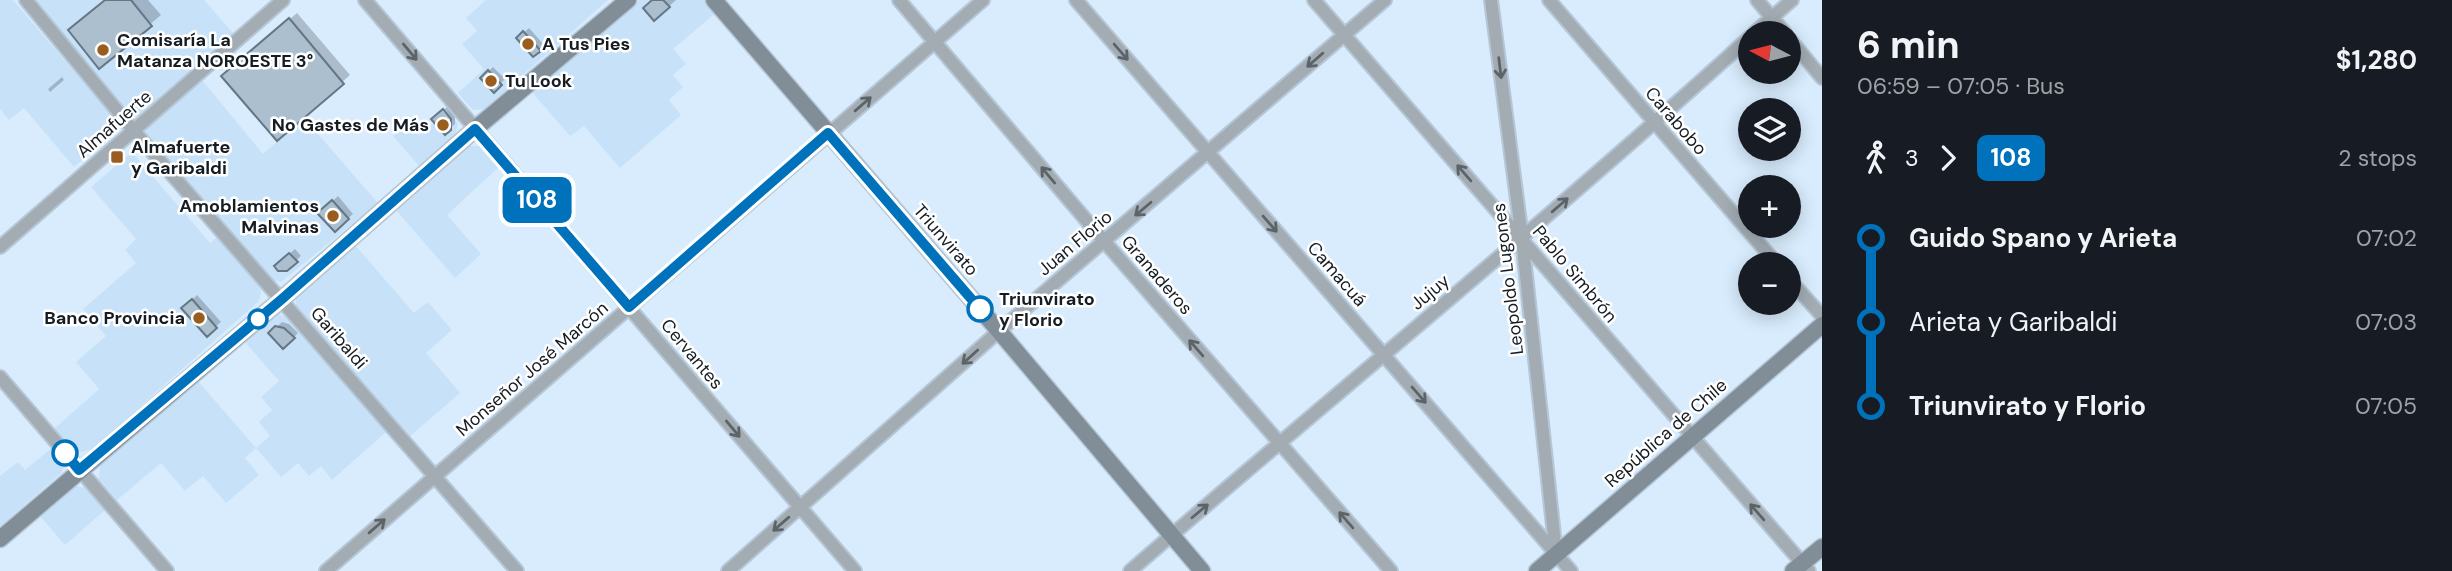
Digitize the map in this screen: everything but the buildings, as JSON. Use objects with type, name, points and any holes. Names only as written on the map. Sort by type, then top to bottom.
[{"type":"street","name":"Garibaldi","points":[[26,0],[134,131],[517,571]]},
{"type":"street","name":"Almafuerte","points":[[0,247],[283,0]]},
{"type":"street","name":"Cervantes","points":[[365,0],[855,571]]},
{"type":"street","points":[[0,538],[628,0]]},
{"type":"street","name":"Triunvirato","points":[[714,0],[1202,571]]},
{"type":"street","name":"Granaderos","points":[[899,0],[1391,571]]},
{"type":"street","name":"Monseñor José Marcón","points":[[326,571],[983,0]]},
{"type":"street","name":"Camacuá","points":[[1076,0],[1570,571]]},
{"type":"street","name":"Pablo Simbrón","points":[[1314,0],[1522,238],[1801,568]]},
{"type":"street","name":"Juan Florio","points":[[728,571],[999,331],[1385,0]]},
{"type":"street","name":"Leopoldo Lugones","points":[[1491,0],[1522,238],[1556,554]]},
{"type":"street","name":"Carabobo","points":[[1549,0],[1766,252]]},
{"type":"street","points":[[1757,0],[1775,21]]},
{"type":"street","points":[[1768,21],[1792,0]]},
{"type":"street","name":"Jujuy","points":[[1130,571],[1522,238],[1738,48]]},
{"type":"street","points":[[1801,52],[1822,78]]},
{"type":"street","points":[[1801,293],[1822,316]]},
{"type":"street","name":"República de Chile","points":[[1536,571],[1822,325]]},
{"type":"street","points":[[0,377],[167,571]]},
{"type":"street","points":[[1801,568],[1822,547]]},
{"type":"shaded area","points":[[0,0],[13,0],[116,120],[116,131],[74,167],[24,108],[9,120],[0,109]]},
{"type":"shaded area","points":[[38,0],[204,0],[233,33],[139,116],[131,117],[33,4]]},
{"type":"shaded area","points":[[486,0],[608,0],[484,109],[473,110],[458,93],[484,69],[462,44],[477,31],[466,18]]},
{"type":"shaded area","points":[[637,0],[709,0],[718,11],[673,49],[686,64],[673,75],[683,87],[669,100],[681,115],[620,168],[584,126],[570,136],[532,92]]},
{"type":"shaded area","points":[[201,79],[263,154],[304,118],[378,203],[281,282],[273,280],[147,137],[148,124]]},
{"type":"shaded area","points":[[449,110],[458,124],[456,132],[419,166],[393,136],[409,123],[419,135]]},
{"type":"shaded area","points":[[468,146],[480,146],[500,166],[447,215],[481,254],[455,278],[396,210]]},
{"type":"shaded area","points":[[132,152],[210,243],[217,237],[258,285],[260,298],[92,449],[81,452],[70,447],[54,429],[99,389],[76,362],[106,336],[83,309],[136,263],[125,250],[136,239],[91,187]]},
{"type":"shaded area","points":[[355,245],[414,313],[428,302],[452,330],[426,353],[460,393],[408,438],[296,308],[296,296]]},
{"type":"shaded area","points":[[279,314],[285,317],[386,432],[332,480],[321,466],[309,476],[298,463],[281,477],[256,448],[270,436],[259,422],[272,410],[261,397],[279,381],[243,340],[273,315]]},
{"type":"shaded area","points":[[198,381],[256,448],[245,458],[259,475],[226,503],[203,476],[185,491],[161,463],[117,500],[99,479],[100,466]]},
{"type":"shaded area","points":[[53,447],[64,458],[61,473],[0,526],[0,476],[18,462],[25,470]]},
{"type":"shaded area","points":[[74,486],[88,488],[105,510],[65,545],[40,516]]},
{"type":"bus line","name":"108","points":[[65,453],[79,470],[282,299],[475,129],[629,307],[828,133],[980,309]]},
{"type":"place","name":"A Tus Pies","points":[[528,44]]},
{"type":"place","name":"Comisaría La Matanza NOROESTE 3°","points":[[103,50]]},
{"type":"place","name":"Tu Look","points":[[491,81]]},
{"type":"place","name":"No Gastes de Más","points":[[443,125]]},
{"type":"place","name":"Almafuerte y Garibaldi","points":[[117,157]]},
{"type":"place","name":"Amoblamientos Malvinas","points":[[333,216]]},
{"type":"place","name":"Triunvirato y Florio","points":[[980,309]]},
{"type":"place","name":"Banco Provincia","points":[[199,318]]}]
